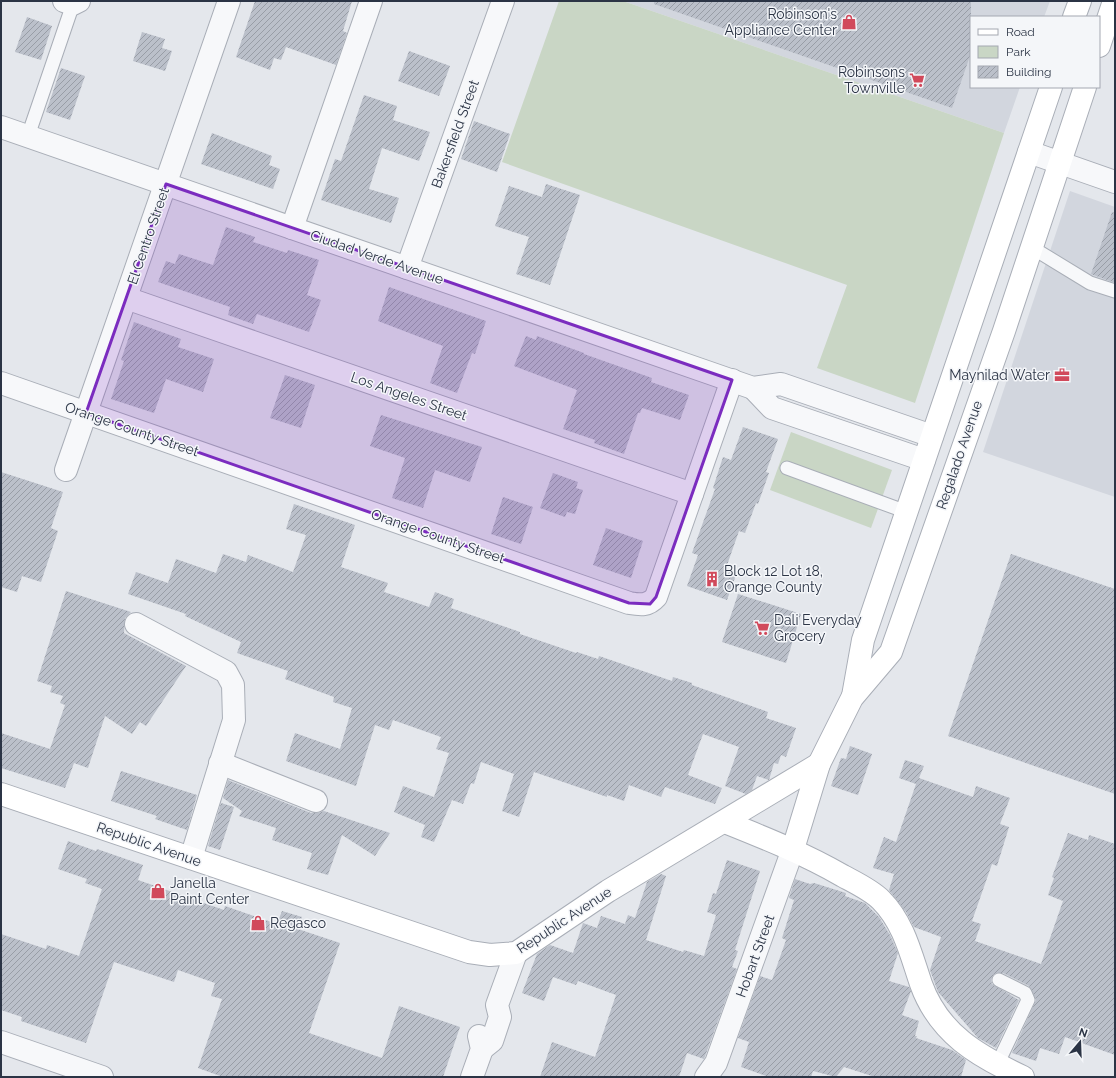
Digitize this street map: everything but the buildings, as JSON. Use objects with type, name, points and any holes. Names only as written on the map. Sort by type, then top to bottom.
[{"type":"main road","points":[[1074,16],[1080,1]]},
{"type":"main road","points":[[1100,43],[1114,1]]},
{"type":"main road","name":"Regalado Avenue","points":[[852,698],[864,640],[1051,88]]},
{"type":"main road","name":"Regalado Avenue","points":[[793,849],[819,764],[852,698],[891,652],[1004,331],[1085,88]]},
{"type":"main road","points":[[725,822],[819,764]]},
{"type":"main road","name":"Republic Avenue","points":[[1,794],[469,952],[490,955],[516,953],[608,891],[725,822]]},
{"type":"main road","points":[[725,822],[793,849],[857,883],[880,900],[895,918],[907,941],[922,987],[934,1011],[953,1035],[976,1053],[1023,1077]]},
{"type":"street","name":"El Centro Street","points":[[66,470],[229,1]]},
{"type":"street","points":[[292,228],[371,1]]},
{"type":"street","name":"Bakersfield Street","points":[[407,268],[503,1]]},
{"type":"street","name":"Ciudad Verde Avenue","points":[[1,127],[732,380],[753,388],[772,408],[924,460]]},
{"type":"street","points":[[1029,152],[1115,182]]},
{"type":"street","name":"Los Angeles Street","points":[[126,298],[692,494]]},
{"type":"street","name":"Orange County Street","points":[[1,383],[629,603],[640,605],[650,604],[656,597],[732,380]]},
{"type":"street","name":"Ciudad Verde Avenue","points":[[753,388],[781,384],[932,436]]},
{"type":"street","points":[[833,429],[842,405]]},
{"type":"street","points":[[136,624],[226,672],[233,685],[234,720],[191,858]]},
{"type":"street","points":[[220,764],[316,801]]},
{"type":"street","name":"Hobart Street","points":[[713,1072],[793,849]]},
{"type":"street","points":[[472,1077],[482,1049],[492,1041],[500,1017],[497,1005],[516,953]]},
{"type":"street","points":[[1,1042],[102,1077]]},
{"type":"lane","points":[[28,136],[72,2]]},
{"type":"lane","points":[[1031,247],[1090,283],[1115,291]]},
{"type":"lane","points":[[787,468],[907,512]]},
{"type":"lane","points":[[997,1065],[1028,1000],[1025,993],[1000,980]]},
{"type":"highlighted area","points":[[166,184],[732,380],[656,597],[650,604],[629,603],[86,413]]},
{"type":"shaded area","name":"Robinsons Townville","points":[[623,1],[1050,1],[1044,16],[970,16],[970,88],[1020,88],[1004,133]]},
{"type":"shaded area","name":"Maynilad Water","points":[[1070,191],[1115,207],[1115,497],[983,452]]},
{"type":"green space","points":[[559,1],[623,1],[1004,133],[915,403],[817,368],[847,285],[502,162]]},
{"type":"green space","points":[[791,432],[892,470],[871,528],[770,490]]},
{"type":"place","name":"Robinson's Appliance Center","points":[[849,22]]},
{"type":"place","name":"Robinsons Townville","points":[[917,80]]},
{"type":"place","name":"Maynilad Water","points":[[1062,375]]},
{"type":"place","name":"Block 12 Lot 18, Orange County","points":[[712,579]]},
{"type":"place","name":"Dali Everyday Grocery","points":[[762,628]]},
{"type":"place","name":"Janella Paint Center","points":[[158,891]]},
{"type":"place","name":"Regasco","points":[[258,923]]}]
